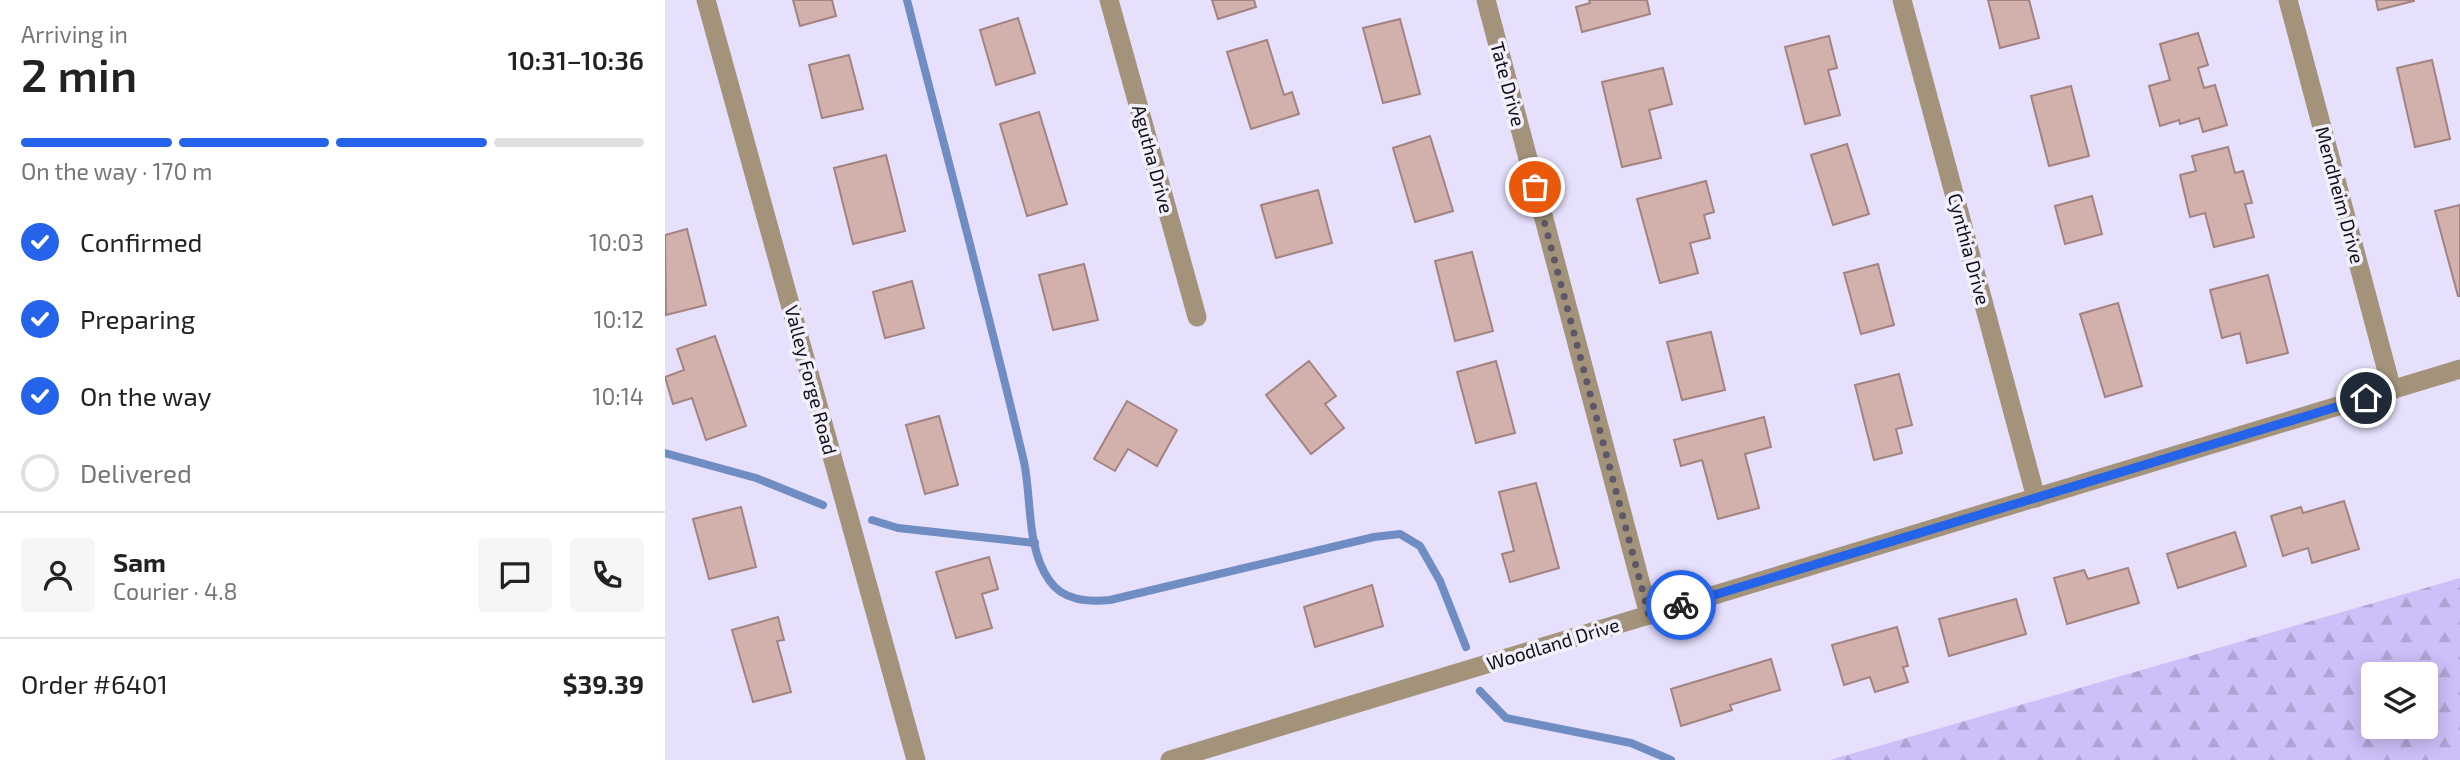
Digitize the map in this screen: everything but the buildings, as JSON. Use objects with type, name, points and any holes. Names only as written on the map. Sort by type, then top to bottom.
[{"type":"street","name":"Valley Forge Road","points":[[706,0],[916,760]]},
{"type":"street","name":"Agutha Drive","points":[[1109,0],[1197,317]]},
{"type":"street","name":"Tate Drive","points":[[1486,0],[1649,615]]},
{"type":"street","name":"Cynthia Drive","points":[[1902,0],[2036,498]]},
{"type":"street","name":"Mendheim Drive","points":[[2288,0],[2392,390]]},
{"type":"street","name":"Woodland Drive","points":[[1170,760],[2460,369]]},
{"type":"green space","points":[[2460,578],[2460,760],[1830,760]]},
{"type":"waterway","points":[[907,0],[1024,462],[1033,538],[1042,567],[1055,587],[1076,599],[1110,600],[1374,537],[1400,534],[1420,546],[1440,581],[1466,647]]},
{"type":"waterway","points":[[665,453],[756,478],[823,505]]},
{"type":"waterway","points":[[872,520],[898,528],[1035,543]]},
{"type":"waterway","points":[[1480,691],[1506,718],[1631,743],[1671,760]]},
{"type":"way so far","points":[[1535,187],[1649,615],[1681,605]]},
{"type":"route","points":[[1681,605],[2366,398]]}]
